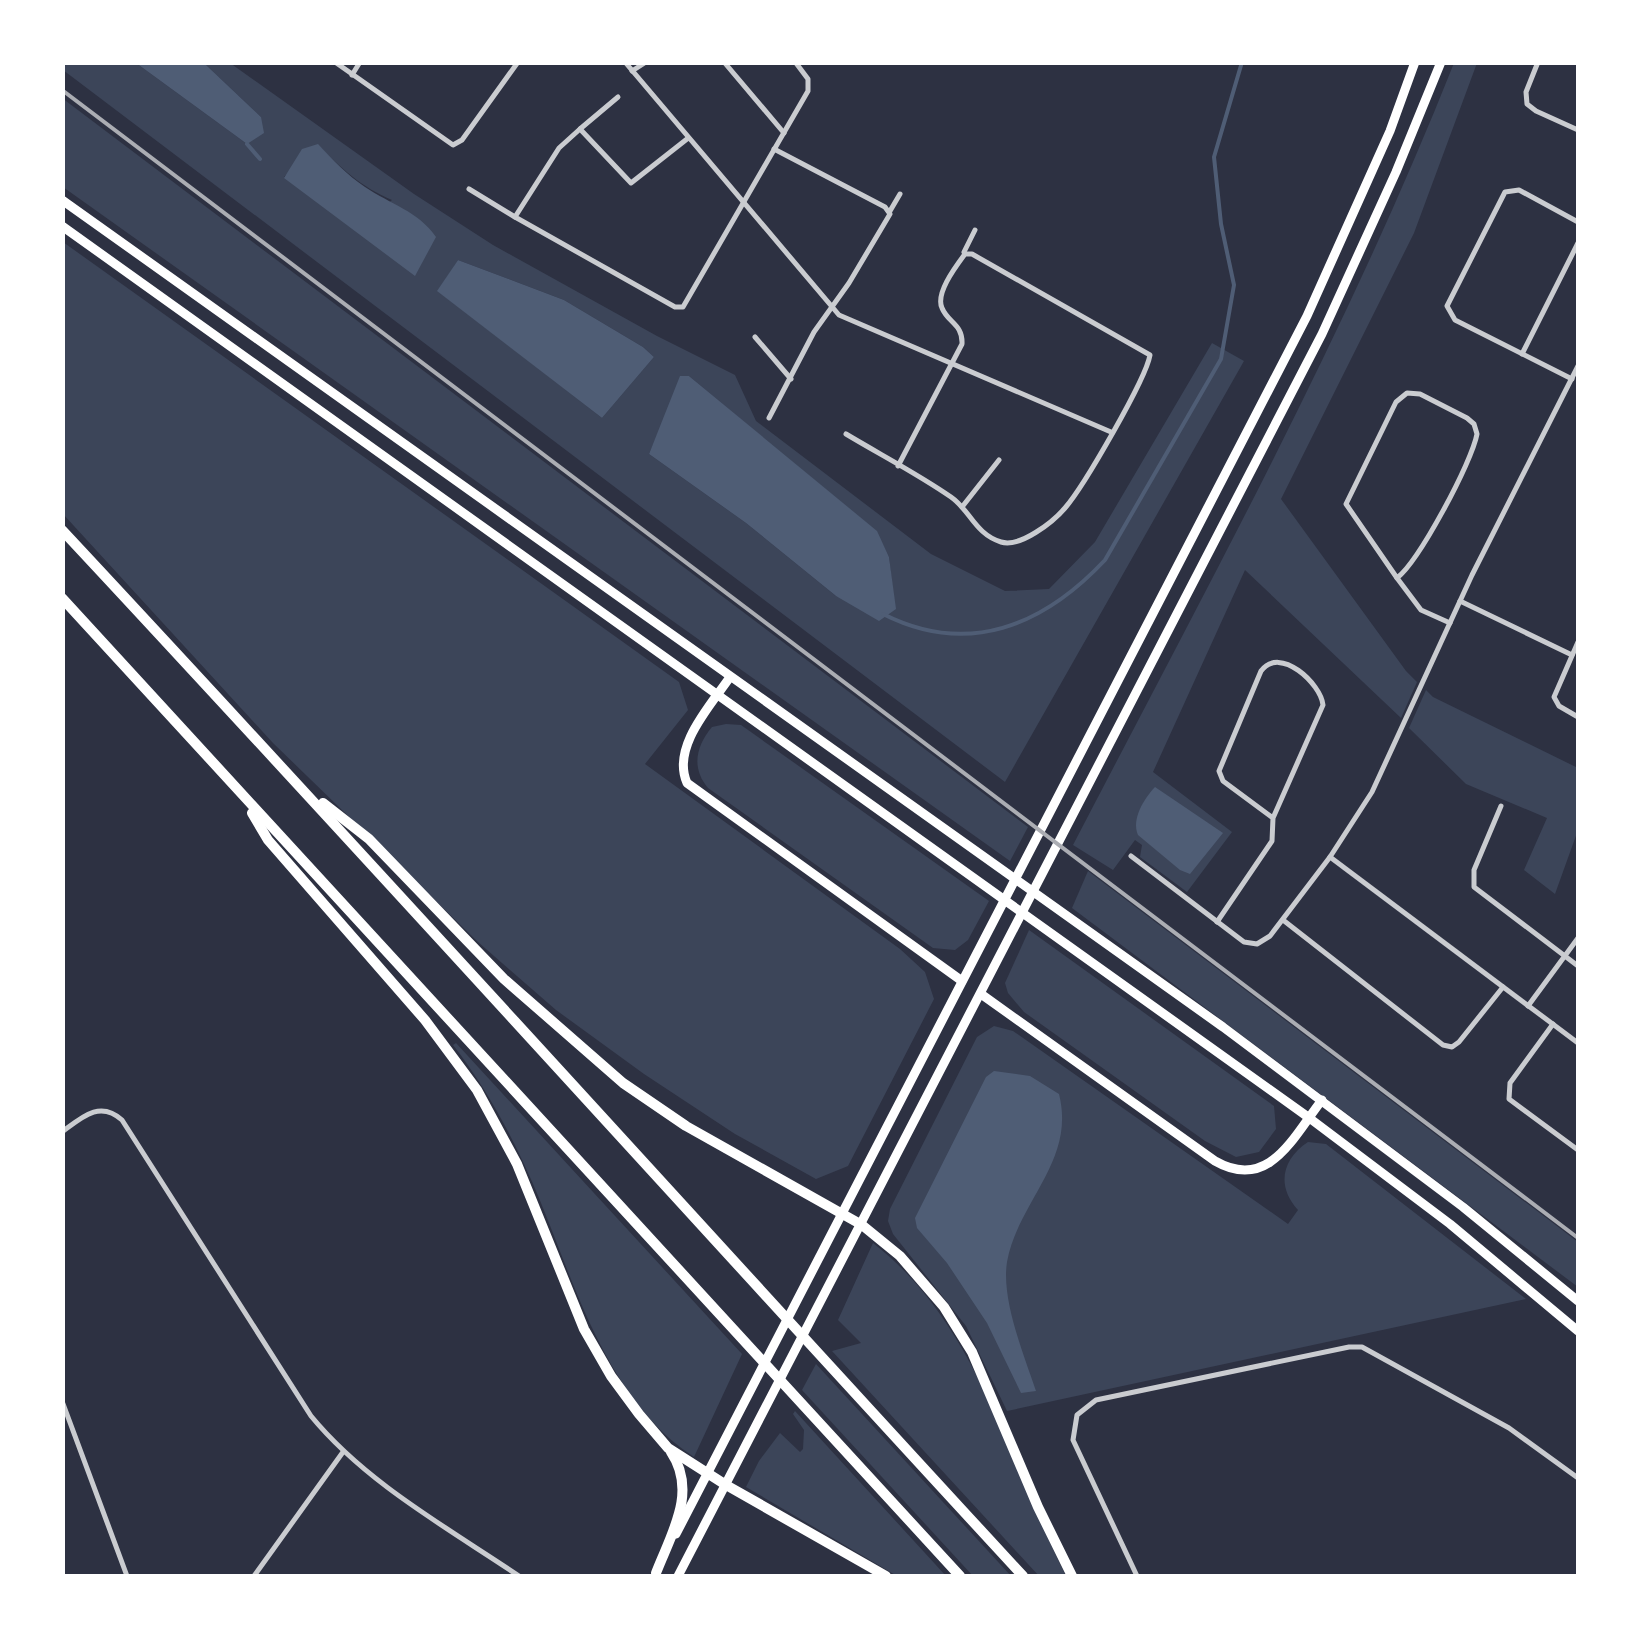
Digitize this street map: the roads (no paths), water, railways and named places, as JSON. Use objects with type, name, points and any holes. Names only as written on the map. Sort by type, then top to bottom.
[{"type":"highway","points":[[62,530],[306,791],[592,1109],[1023,1576]]},
{"type":"highway","points":[[62,598],[960,1576]]},
{"type":"highway","points":[[306,791],[369,839],[504,979],[623,1084],[686,1126],[862,1225],[900,1256],[958,1329],[1072,1576]]},
{"type":"highway","points":[[244,798],[268,840],[425,1020],[468,1076],[517,1164],[596,1353],[682,1470],[684,1493],[655,1575]]},
{"type":"highway","points":[[668,1448],[886,1576]]},
{"type":"main road","points":[[655,1575],[1307,316],[1390,131],[1415,62]]},
{"type":"main road","points":[[678,1576],[1322,334],[1441,62]]},
{"type":"main road","points":[[62,200],[1322,1100],[1578,1301]]},
{"type":"main road","points":[[62,226],[1308,1117],[1450,1224],[1578,1330]]},
{"type":"main road","points":[[730,677],[690,739],[683,756],[686,782],[962,981]]},
{"type":"main road","points":[[981,994],[1215,1161],[1236,1171],[1265,1167],[1322,1100]]},
{"type":"street","points":[[334,62],[447,142],[456,144],[516,65],[505,62]]},
{"type":"street","points":[[352,75],[360,62]]},
{"type":"street","points":[[625,62],[842,317],[1111,432]]},
{"type":"street","points":[[632,72],[646,62]]},
{"type":"street","points":[[724,62],[784,133]]},
{"type":"street","points":[[1538,62],[1526,92],[1527,104],[1532,110],[1578,130]]},
{"type":"street","points":[[469,189],[680,308],[686,305],[808,91],[808,78],[796,63]]},
{"type":"street","points":[[515,217],[559,148],[618,97]]},
{"type":"street","points":[[580,129],[631,183],[687,139]]},
{"type":"street","points":[[774,149],[890,211]]},
{"type":"street","points":[[1572,380],[1455,320],[1448,311],[1448,301],[1505,192],[1519,190],[1578,222]]},
{"type":"street","points":[[769,418],[814,332],[862,263],[900,194]]},
{"type":"street","points":[[898,466],[953,365],[963,336],[942,309],[940,300],[975,230]]},
{"type":"street","points":[[1522,354],[1578,242]]},
{"type":"street","points":[[846,434],[962,507],[974,525],[993,539],[1010,544],[1020,540],[1065,508],[1111,432],[1149,361],[1149,352],[972,254],[963,255]]},
{"type":"street","points":[[756,337],[791,379]]},
{"type":"street","points":[[1132,856],[1244,942],[1256,944],[1266,940],[1359,814],[1386,766],[1460,601],[1578,366]]},
{"type":"street","points":[[1397,578],[1412,565],[1477,434],[1468,418],[1413,392],[1396,402],[1347,500],[1350,513],[1397,578],[1421,610],[1450,623]]},
{"type":"street","points":[[962,507],[999,460]]},
{"type":"street","points":[[1460,601],[1572,655]]},
{"type":"street","points":[[1578,642],[1554,696],[1558,706],[1578,717]]},
{"type":"street","points":[[1217,922],[1272,841],[1272,818],[1323,700],[1288,663],[1277,660],[1261,671],[1219,771],[1222,780],[1272,818]]},
{"type":"street","points":[[1501,806],[1474,870],[1474,886],[1578,966]]},
{"type":"street","points":[[1330,856],[1578,1043]]},
{"type":"street","points":[[1283,920],[1443,1045],[1460,1042],[1503,987]]},
{"type":"street","points":[[1528,1006],[1578,938]]},
{"type":"street","points":[[1553,1024],[1514,1077],[1509,1099],[1578,1150]]},
{"type":"street","points":[[62,1132],[98,1110],[122,1120],[303,1403],[343,1452],[520,1576]]},
{"type":"street","points":[[1136,1576],[1073,1440],[1077,1416],[1096,1400],[1362,1347],[1509,1428],[1578,1478]]},
{"type":"street","points":[[62,1401],[128,1576]]},
{"type":"street","points":[[254,1576],[343,1452]]},
{"type":"waterway","points":[[883,614],[914,627],[945,633],[1003,628],[1056,602],[1105,560],[1221,359],[1234,285],[1221,224],[1214,157],[1242,62]]},
{"type":"waterway","points":[[247,144],[260,159]]},
{"type":"railway","points":[[62,90],[1578,1238]]}]
